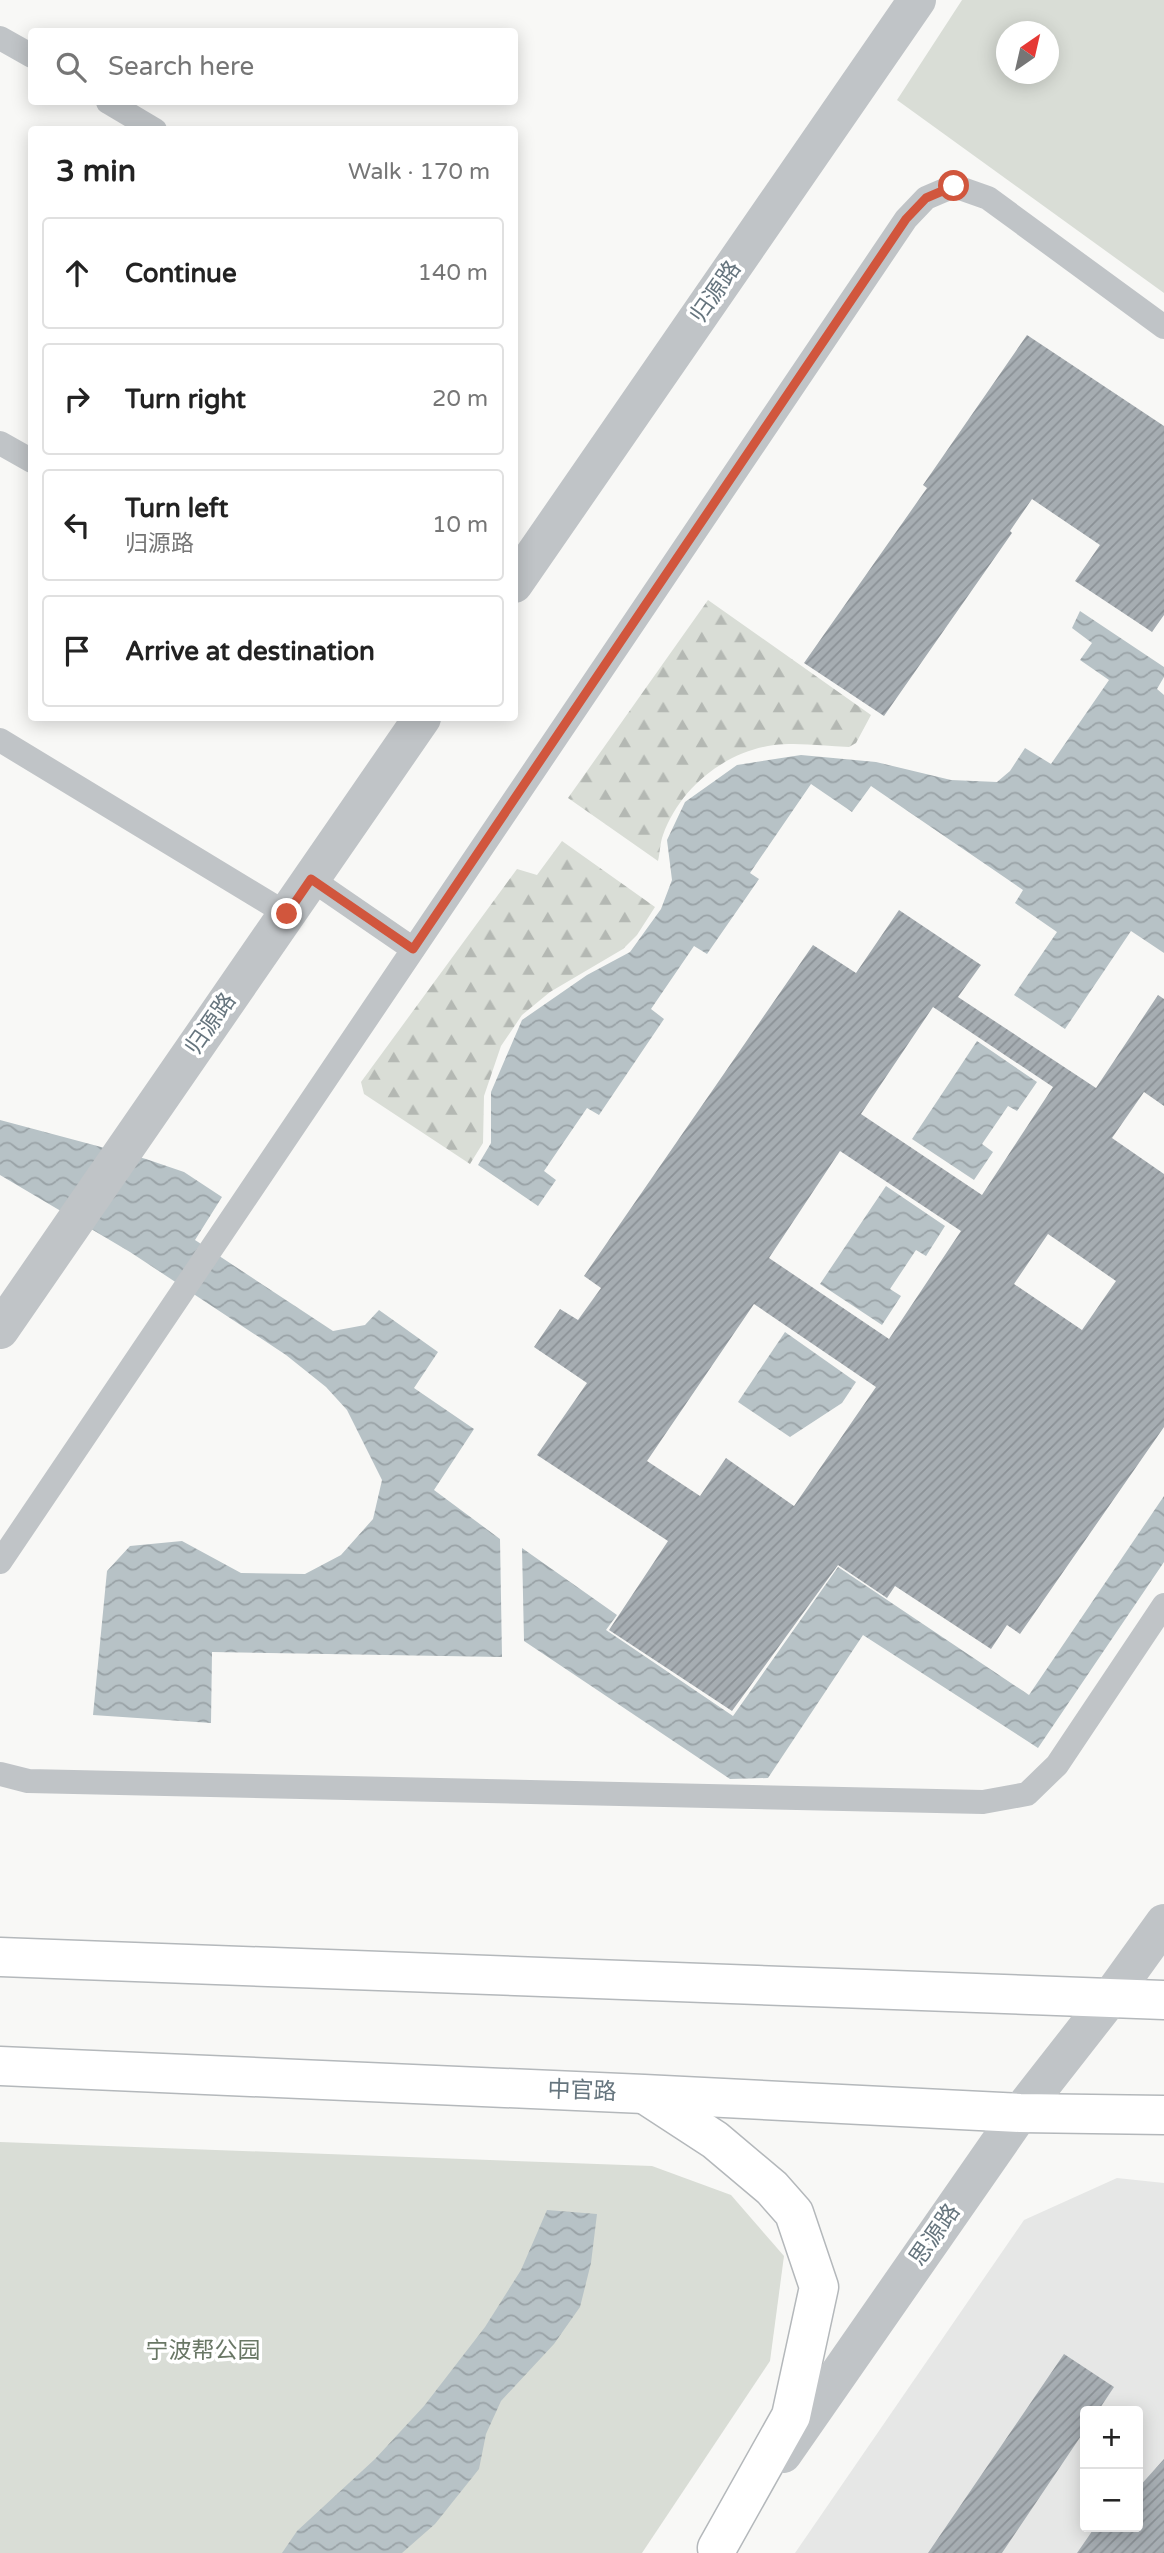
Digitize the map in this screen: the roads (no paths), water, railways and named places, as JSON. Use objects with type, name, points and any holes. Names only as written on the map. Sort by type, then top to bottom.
[{"type":"main road","points":[[0,1957],[1164,2000]]},
{"type":"main road","name":"中官路","points":[[0,2066],[1020,2113],[1164,2115]]},
{"type":"main road","points":[[644,2094],[715,2140],[772,2188],[794,2213],[819,2287],[791,2416],[715,2550]]},
{"type":"street","name":"归源路","points":[[518,577],[917,0]]},
{"type":"street","name":"归源路","points":[[0,1330],[420,721]]},
{"type":"street","name":"思源路","points":[[715,2550],[1020,2113],[1110,1998],[1164,1923]]},
{"type":"lane","points":[[0,38],[28,54]]},
{"type":"lane","points":[[113,105],[148,126]]},
{"type":"lane","points":[[0,1562],[906,219],[926,198],[954,186],[988,198],[1164,327]]},
{"type":"lane","points":[[0,443],[28,459]]},
{"type":"lane","points":[[0,740],[287,914]]},
{"type":"lane","points":[[311,879],[413,949]]},
{"type":"lane","points":[[0,1774],[28,1782],[984,1802],[1027,1794],[1057,1765],[1164,1605]]},
{"type":"water","points":[[1080,611],[1164,667],[1164,677],[1157,689],[1164,695],[1164,953],[1131,931],[1065,1029],[1014,995],[1057,932],[1015,903],[1023,890],[871,786],[852,812],[811,784],[750,873],[759,879],[707,954],[694,946],[651,1009],[664,1019],[599,1115],[587,1108],[544,1171],[556,1180],[538,1206],[478,1165],[491,1143],[491,1092],[522,1020],[587,975],[630,952],[661,909],[672,880],[667,840],[685,802],[737,765],[801,755],[876,762],[951,780],[997,782],[1010,771],[1025,748],[1051,764],[1109,680],[1080,660],[1092,643],[1072,628]]},
{"type":"water","points":[[977,1041],[1037,1082],[1017,1111],[1008,1106],[982,1144],[993,1152],[974,1180],[912,1139]]},
{"type":"water","points":[[0,1120],[146,1159],[184,1172],[222,1197],[195,1240],[333,1331],[365,1325],[379,1310],[438,1352],[414,1388],[474,1429],[434,1490],[500,1539],[502,1657],[212,1652],[211,1723],[93,1715],[107,1571],[130,1546],[182,1541],[241,1573],[305,1574],[341,1555],[373,1519],[382,1480],[347,1410],[326,1387],[286,1355],[130,1252],[0,1175]]},
{"type":"water","points":[[886,1186],[945,1226],[926,1256],[916,1250],[890,1289],[901,1296],[882,1325],[820,1284]]},
{"type":"water","points":[[785,1332],[856,1382],[842,1403],[790,1437],[738,1402]]},
{"type":"water","points":[[1164,1496],[1164,1562],[1038,1748],[863,1635],[768,1778],[730,1779],[524,1641],[522,1548],[617,1615],[606,1630],[733,1716],[838,1567],[1029,1695]]},
{"type":"water","points":[[547,2210],[597,2214],[591,2263],[580,2307],[554,2344],[501,2401],[486,2434],[479,2469],[435,2524],[402,2553],[282,2553],[297,2531],[375,2459],[424,2406],[485,2327],[521,2270]]},
{"type":"park label","name":"宁波帮公园","points":[[203,2351]]}]
